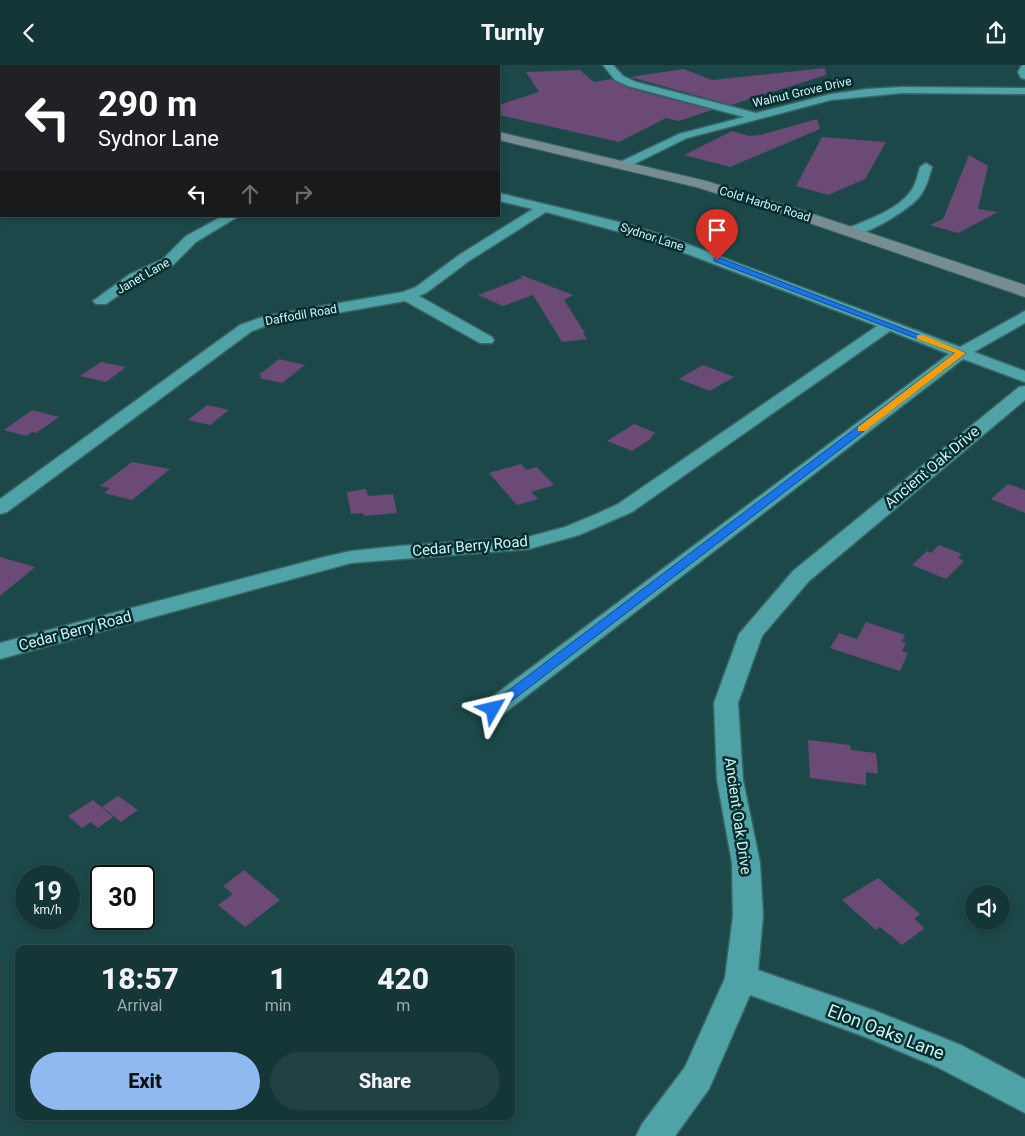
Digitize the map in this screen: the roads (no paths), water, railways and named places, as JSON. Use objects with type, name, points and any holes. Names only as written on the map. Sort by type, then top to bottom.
[{"type":"main road","name":"Cold Harbor Road","points":[[500,136],[701,184],[852,232],[1025,291]]},
{"type":"street","points":[[608,65],[619,78],[632,84],[754,116]]},
{"type":"street","points":[[1025,67],[1023,72],[1025,76]]},
{"type":"street","name":"Walnut Grove Drive","points":[[624,165],[683,136],[814,100],[867,92],[913,89],[1025,91]]},
{"type":"street","points":[[852,232],[891,213],[902,205],[920,187],[926,167]]},
{"type":"street","name":"Sydnor Lane","points":[[500,197],[610,223],[658,239],[1025,377]]},
{"type":"street","name":"Daffodil Road","points":[[0,507],[246,328],[265,321],[288,316],[407,296],[421,290],[464,257],[544,208]]},
{"type":"street","name":"Janet Lane","points":[[101,301],[135,277],[168,262],[190,239],[231,217]]},
{"type":"street","points":[[407,296],[486,341]]},
{"type":"street","points":[[493,709],[961,353],[1025,317]]},
{"type":"street","name":"Cedar Berry Road","points":[[0,651],[351,557],[529,543],[572,531],[625,509],[889,325]]},
{"type":"street","name":"Ancient Oak Drive","points":[[654,1136],[697,1078],[741,978],[748,916],[746,863],[730,781],[726,703],[751,634],[801,576],[1025,391]]},
{"type":"street","name":"Elon Oaks Lane","points":[[741,978],[873,1025],[949,1056],[1025,1097]]}]
